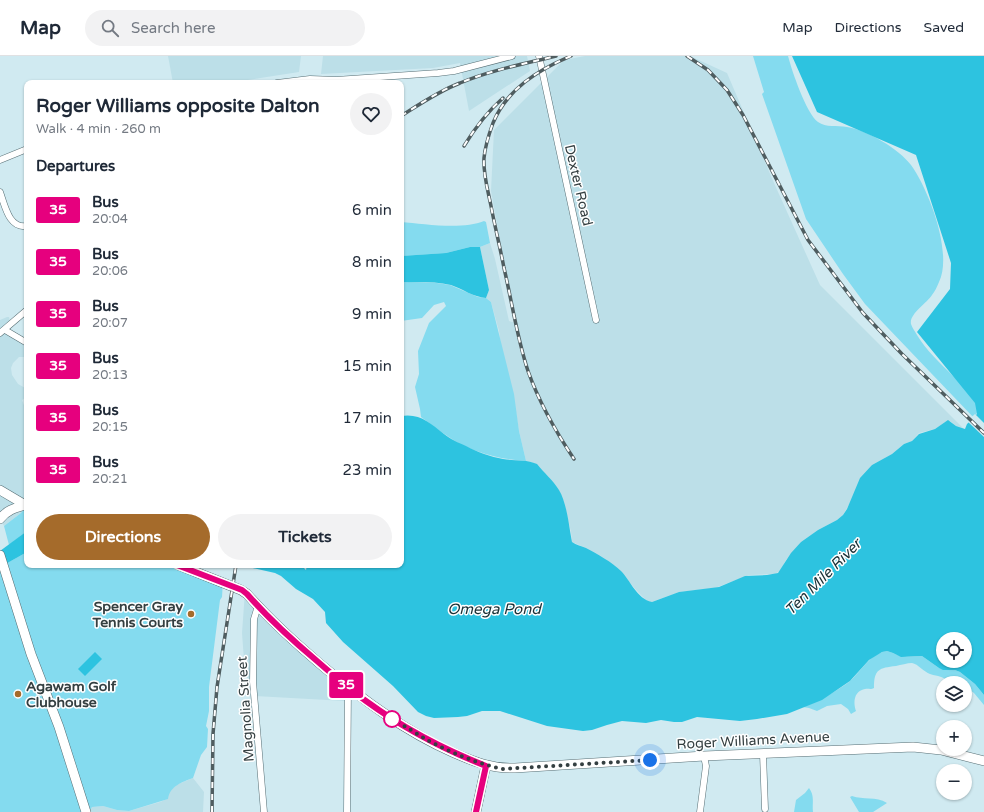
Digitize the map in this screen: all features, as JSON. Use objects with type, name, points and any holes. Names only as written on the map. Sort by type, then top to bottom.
[{"type":"main road","points":[[0,490],[24,505]]},
{"type":"main road","points":[[0,519],[5,513],[14,508],[24,506]]},
{"type":"main road","points":[[0,555],[31,654],[59,727],[86,812]]},
{"type":"main road","name":"Roger Williams Avenue","points":[[186,568],[242,590],[286,635],[373,706],[424,738],[486,766],[502,769],[704,756],[913,747],[941,750],[984,760]]},
{"type":"main road","points":[[476,812],[486,766]]},
{"type":"street","points":[[302,80],[340,80],[438,73],[454,71],[512,56]]},
{"type":"street","name":"Dexter Road","points":[[539,56],[596,320]]},
{"type":"street","points":[[0,160],[24,150]]},
{"type":"street","points":[[0,192],[10,220],[14,224],[24,227]]},
{"type":"street","points":[[24,313],[2,331],[24,342]]},
{"type":"street","name":"Magnolia Street","points":[[258,606],[254,619],[253,682],[264,812]]},
{"type":"street","points":[[347,812],[348,687]]},
{"type":"street","points":[[763,754],[765,809]]},
{"type":"street","points":[[700,812],[706,766],[704,756]]},
{"type":"shaded area","points":[[168,56],[301,56],[299,72],[247,80],[172,80]]},
{"type":"shaded area","points":[[323,56],[527,56],[530,71],[469,111],[460,63],[433,68],[321,74]]},
{"type":"shaded area","points":[[585,56],[690,56],[727,73],[820,285],[963,428],[956,426],[950,421],[947,421],[935,429],[919,433],[912,441],[904,444],[892,454],[872,465],[843,515],[801,542],[786,560],[780,571],[775,574],[749,575],[715,588],[679,592],[652,602],[647,601],[615,566],[588,549],[572,542],[564,502],[559,490],[538,466],[534,463],[526,461],[513,394],[502,352],[499,331],[491,302],[486,298],[489,290],[480,247],[490,243],[509,321],[515,323],[491,191],[494,130],[564,60]]},
{"type":"shaded area","points":[[753,56],[788,56],[804,101],[813,117],[818,122],[828,126],[843,126],[855,129],[873,136],[891,147],[906,159],[918,176],[937,222],[943,255],[943,270],[935,290],[930,298],[915,313],[911,320],[911,324],[929,351],[972,396],[977,408],[977,413],[974,418],[865,304],[806,219],[762,94],[764,92]]},
{"type":"shaded area","points":[[484,221],[486,222],[490,243],[480,247],[470,247],[446,253],[404,256],[404,222],[455,226],[475,224]]},
{"type":"shaded area","points":[[404,282],[450,285],[478,297],[486,298],[491,302],[514,394],[519,431],[526,461],[484,454],[474,450],[455,441],[421,417],[415,387],[419,374],[418,351],[429,323],[446,306],[444,302],[434,305],[422,318],[404,321]]},
{"type":"shaded area","points":[[9,317],[10,321],[8,330],[24,339],[24,357],[19,357],[13,363],[11,368],[12,375],[18,384],[24,387],[24,399],[22,400],[24,405],[24,510],[4,526],[0,519],[0,320]]},
{"type":"shaded area","points":[[24,510],[24,533],[9,545],[4,526]]},
{"type":"shaded area","points":[[24,554],[24,568],[189,568],[223,581],[209,687],[209,711],[206,726],[208,729],[207,747],[201,755],[193,778],[174,788],[168,799],[129,811],[117,810],[103,806],[92,807],[89,812],[0,812],[0,567]]},
{"type":"shaded area","points":[[245,591],[345,686],[345,701],[255,696],[254,680],[246,678],[244,660],[242,633]]},
{"type":"shaded area","points":[[887,651],[907,657],[922,656],[936,666],[936,668],[955,670],[965,676],[939,676],[930,674],[912,663],[908,663],[885,668],[876,673],[874,688],[861,690],[857,694],[855,697],[856,711],[851,714],[848,709],[841,704],[827,706],[817,711],[803,707],[833,693],[844,686],[871,659],[881,652]]},
{"type":"shaded area","points":[[972,682],[984,695],[984,705],[972,691]]},
{"type":"shaded area","points":[[193,778],[204,792],[203,812],[89,812],[92,807],[103,806],[117,810],[129,811],[160,802],[167,799],[168,794],[176,785]]},
{"type":"shaded area","points":[[809,788],[813,797],[813,812],[794,812],[796,800]]},
{"type":"shaded area","points":[[850,797],[874,799],[887,803],[873,812],[859,812]]},
{"type":"water","name":"Omega Pond","points":[[792,56],[984,56],[984,695],[972,682],[972,676],[965,676],[955,670],[943,670],[939,668],[972,668],[972,632],[936,632],[936,666],[922,656],[901,657],[887,651],[882,652],[869,660],[850,681],[822,700],[787,714],[740,721],[697,717],[682,722],[661,720],[646,723],[622,721],[592,730],[583,731],[547,726],[500,711],[482,711],[467,716],[434,718],[418,712],[393,686],[343,642],[326,623],[325,612],[313,599],[296,589],[281,576],[275,573],[252,568],[304,568],[306,570],[306,568],[404,568],[404,416],[408,415],[419,417],[446,436],[484,454],[503,459],[533,462],[537,464],[554,483],[562,495],[566,508],[572,542],[586,548],[613,564],[621,571],[634,589],[647,600],[652,602],[679,592],[719,587],[745,576],[778,573],[791,553],[801,542],[843,515],[860,478],[872,465],[892,454],[904,444],[912,441],[919,434],[935,429],[948,420],[956,426],[965,429],[967,424],[977,414],[975,403],[917,332],[950,289],[951,263],[916,155],[817,112]]},
{"type":"water","points":[[470,247],[480,247],[489,290],[486,298],[468,293],[451,285],[404,282],[404,256],[446,253]]},
{"type":"water","points":[[24,533],[24,554],[2,566],[0,551]]},
{"type":"water","points":[[95,652],[102,659],[85,676],[78,669]]},
{"type":"pier","points":[[975,414],[984,423],[984,437],[967,421]]},
{"type":"railway","points":[[404,114],[422,102],[452,86],[472,78],[556,56]]},
{"type":"railway","points":[[571,56],[536,74],[506,100],[493,123],[487,140],[484,164],[487,188],[524,358],[532,383],[554,427],[574,459]]},
{"type":"railway","points":[[687,56],[708,70],[727,90],[743,115],[808,240],[863,313],[902,354],[984,433]]},
{"type":"railway","points":[[464,146],[482,120],[503,98]]},
{"type":"railway","points":[[212,812],[213,734],[217,687],[236,568]]},
{"type":"bus line","name":"35","points":[[185,568],[242,590],[286,635],[364,700],[429,741],[486,766],[476,812]]},
{"type":"place","name":"Spencer Gray Tennis Courts","points":[[191,614]]},
{"type":"place","name":"Agawam Golf Clubhouse","points":[[18,694]]},
{"type":"route","points":[[392,719],[429,741],[448,750],[486,766],[502,769],[650,760]]},
{"type":"water label","name":"Ten Mile River","points":[[823,577]]}]
